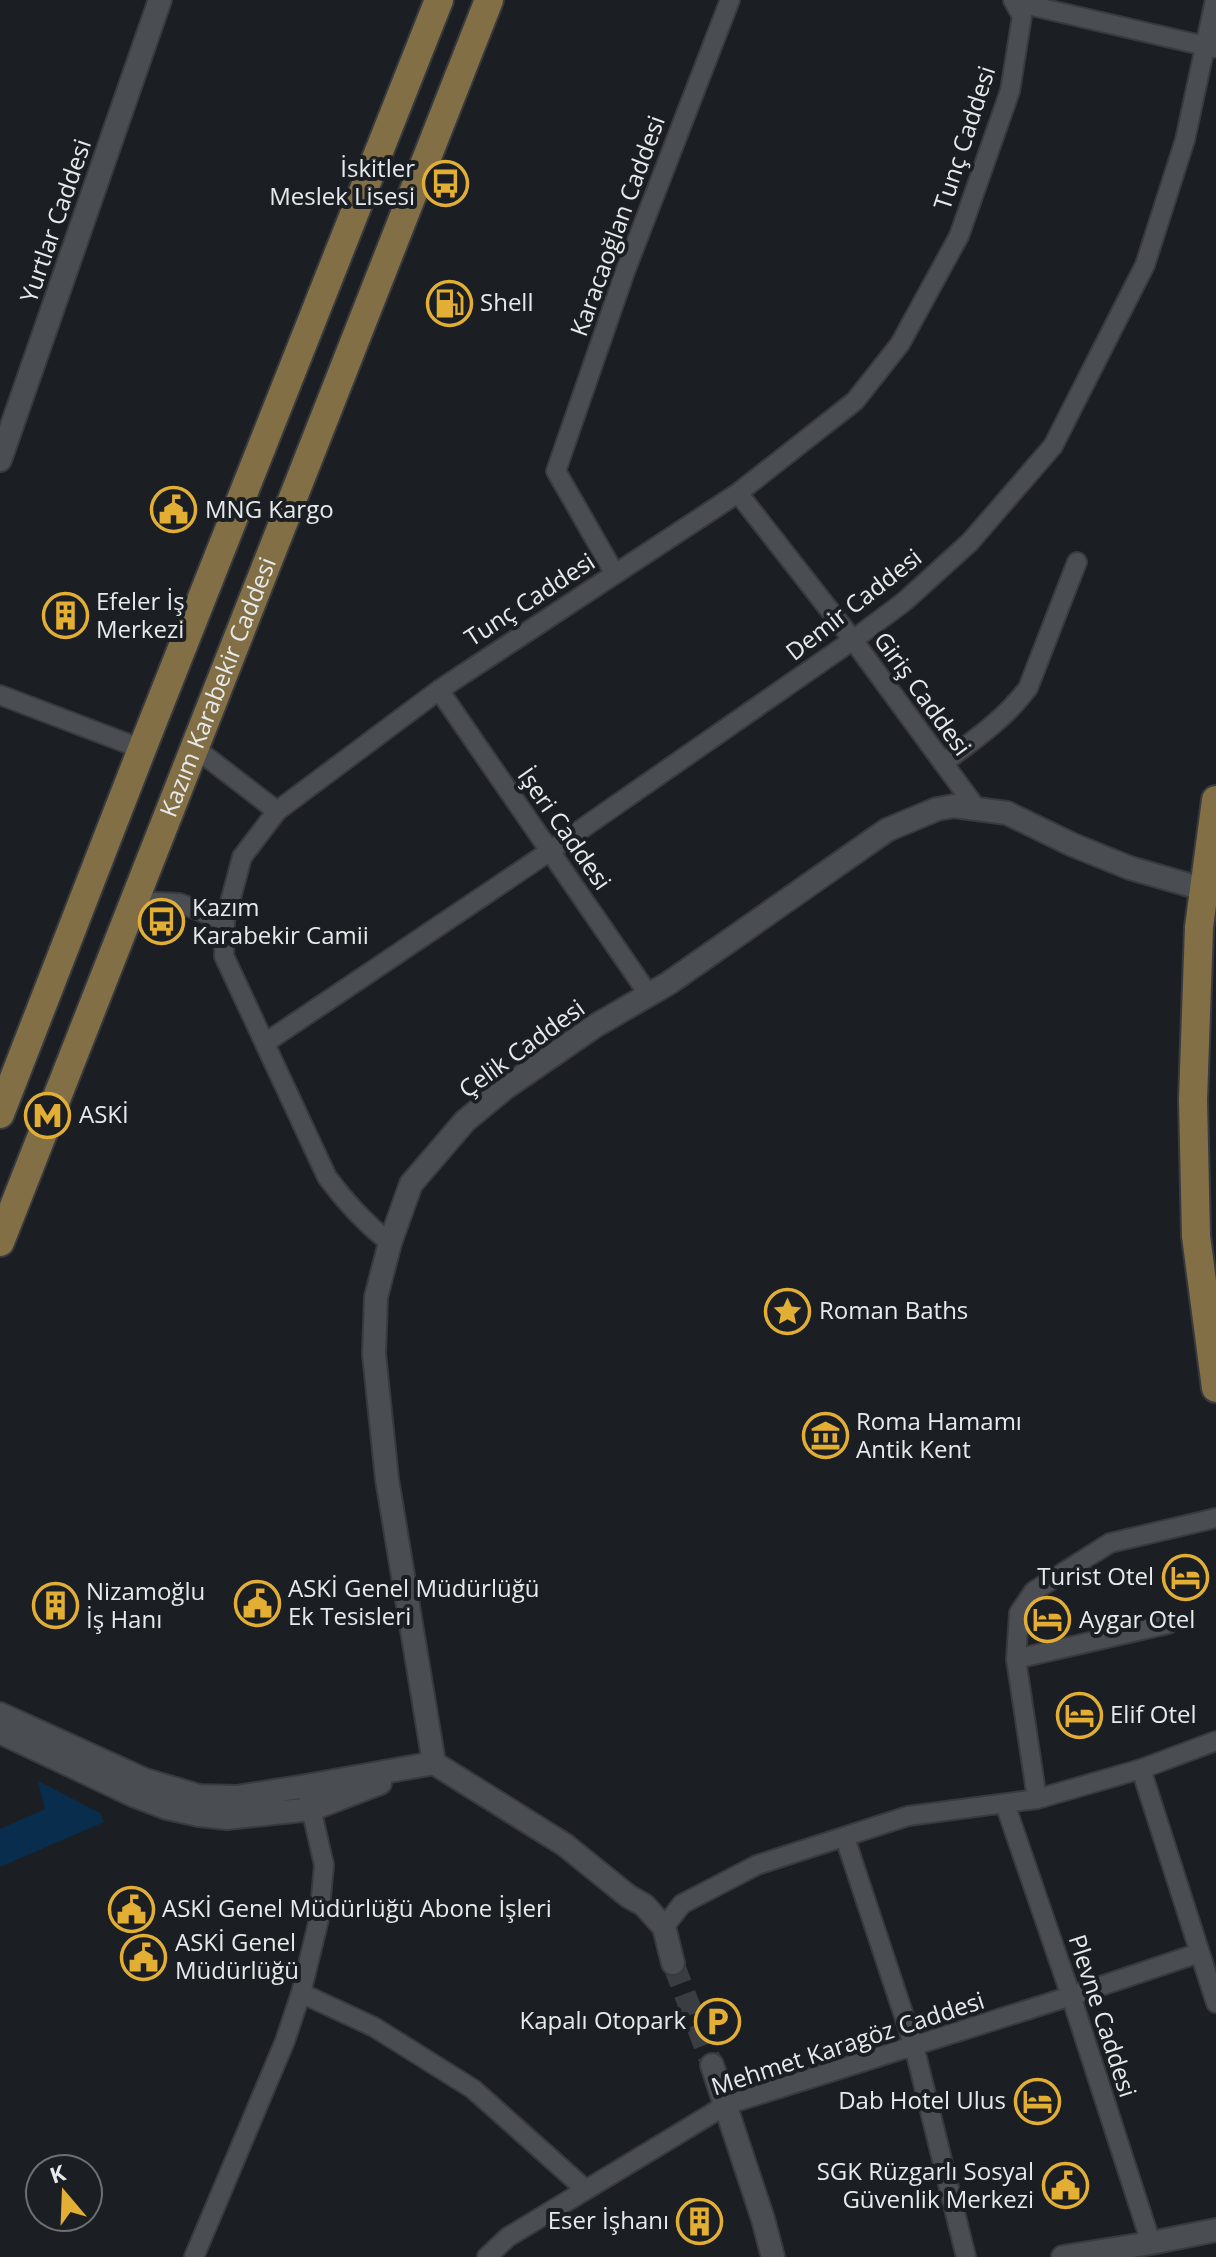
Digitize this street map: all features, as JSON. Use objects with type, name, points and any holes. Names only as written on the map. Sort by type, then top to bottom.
[{"type":"main road","name":"Kazım Karabekir Caddesi","points":[[0,1114],[439,0]]},
{"type":"main road","name":"Kazım Karabekir Caddesi","points":[[0,1242],[489,0]]},
{"type":"main road","points":[[1216,800],[1199,927],[1193,1100],[1196,1236],[1216,1388]]},
{"type":"street","name":"Yurtlar Caddesi","points":[[0,460],[160,0]]},
{"type":"street","name":"Karacaoğlan Caddesi","points":[[615,574],[556,471],[626,269],[730,0]]},
{"type":"street","name":"Demir Caddesi","points":[[265,1043],[550,851],[853,640],[905,601],[970,542],[1053,446],[1145,265],[1185,140],[1210,47],[1215,0]]},
{"type":"street","points":[[1014,1],[1210,47]]},
{"type":"street","name":"Tunç Caddesi","points":[[390,1243],[366,1224],[327,1177],[224,956],[225,921],[242,857],[277,811],[439,690],[738,493],[855,401],[900,344],[959,236],[1010,91],[1022,16],[1014,1]]},
{"type":"street","name":"Giriş Caddesi","points":[[738,493],[853,640],[977,809]]},
{"type":"street","points":[[943,763],[999,721],[1028,688],[1077,562]]},
{"type":"street","name":"İşeri Caddesi","points":[[439,690],[649,995]]},
{"type":"street","points":[[0,695],[142,749]]},
{"type":"street","points":[[195,748],[277,811]]},
{"type":"street","name":"Çelik Caddesi","points":[[434,1763],[387,1479],[374,1354],[376,1297],[390,1243],[411,1184],[465,1121],[505,1088],[595,1026],[669,983],[887,830],[937,809],[954,806],[1007,813],[1130,868],[1203,889]]},
{"type":"street","points":[[135,901],[179,903],[225,921]]},
{"type":"street","points":[[1037,1799],[1016,1659],[1019,1613],[1034,1591],[1110,1543],[1216,1518]]},
{"type":"street","points":[[1016,1659],[1168,1624]]},
{"type":"street","points":[[0,1714],[145,1780],[199,1796],[237,1797],[434,1763],[565,1845],[628,1896],[644,1905],[664,1927],[673,1963]]},
{"type":"street","points":[[0,1732],[167,1808],[227,1818],[312,1809],[434,1763]]},
{"type":"street","points":[[664,1927],[682,1904],[757,1865],[831,1840],[908,1816],[1037,1799],[1141,1769],[1216,1741]]},
{"type":"street","points":[[1141,1769],[1216,2003]]},
{"type":"street","points":[[194,2257],[285,2041],[301,1993],[319,1919],[324,1865],[306,1786]]},
{"type":"street","name":"Plevne Caddesi","points":[[1005,1804],[1151,2243]]},
{"type":"street","points":[[845,1838],[914,2046],[966,2257]]},
{"type":"street","name":"Mehmet Karagöz Caddesi","points":[[487,2257],[508,2237],[726,2105],[1199,1953]]},
{"type":"street","points":[[301,1993],[374,2027],[473,2089],[585,2189]]},
{"type":"street","points":[[712,2065],[773,2257]]},
{"type":"street","points":[[1063,2257],[1216,2230]]},
{"type":"shaded area","points":[[38,1781],[100,1813],[104,1822],[0,1867],[0,1829],[45,1809]]},
{"type":"tunnel","points":[[673,1963],[712,2065]]},
{"type":"place","name":"İskitler Meslek Lisesi","points":[[446,183]]},
{"type":"place","name":"Shell","points":[[449,303]]},
{"type":"place","name":"MNG Kargo","points":[[174,510]]},
{"type":"place","name":"Efeler İş Merkezi","points":[[65,616]]},
{"type":"place","name":"Kazım Karabekir Camii","points":[[161,922]]},
{"type":"place","name":"ASKİ","points":[[48,1115]]},
{"type":"place","name":"Roman Baths","points":[[788,1311]]},
{"type":"place","name":"Roma Hamamı Antik Kent","points":[[825,1436]]},
{"type":"place","name":"Turist Otel","points":[[1185,1577]]},
{"type":"place","name":"ASKİ Genel Müdürlüğü Ek Tesisleri","points":[[257,1603]]},
{"type":"place","name":"Nizamoğlu İş Hanı","points":[[55,1606]]},
{"type":"place","name":"Aygar Otel","points":[[1048,1620]]},
{"type":"place","name":"Elif Otel","points":[[1079,1715]]},
{"type":"place","name":"ASKİ Genel Müdürlüğü Abone İşleri","points":[[131,1909]]},
{"type":"place","name":"ASKİ Genel Müdürlüğü","points":[[144,1957]]},
{"type":"place","name":"Kapalı Otopark","points":[[717,2021]]},
{"type":"place","name":"Dab Hotel Ulus","points":[[1037,2101]]},
{"type":"place","name":"SGK Rüzgarlı Sosyal Güvenlik Merkezi","points":[[1065,2186]]},
{"type":"place","name":"Eser İşhanı","points":[[700,2221]]}]
